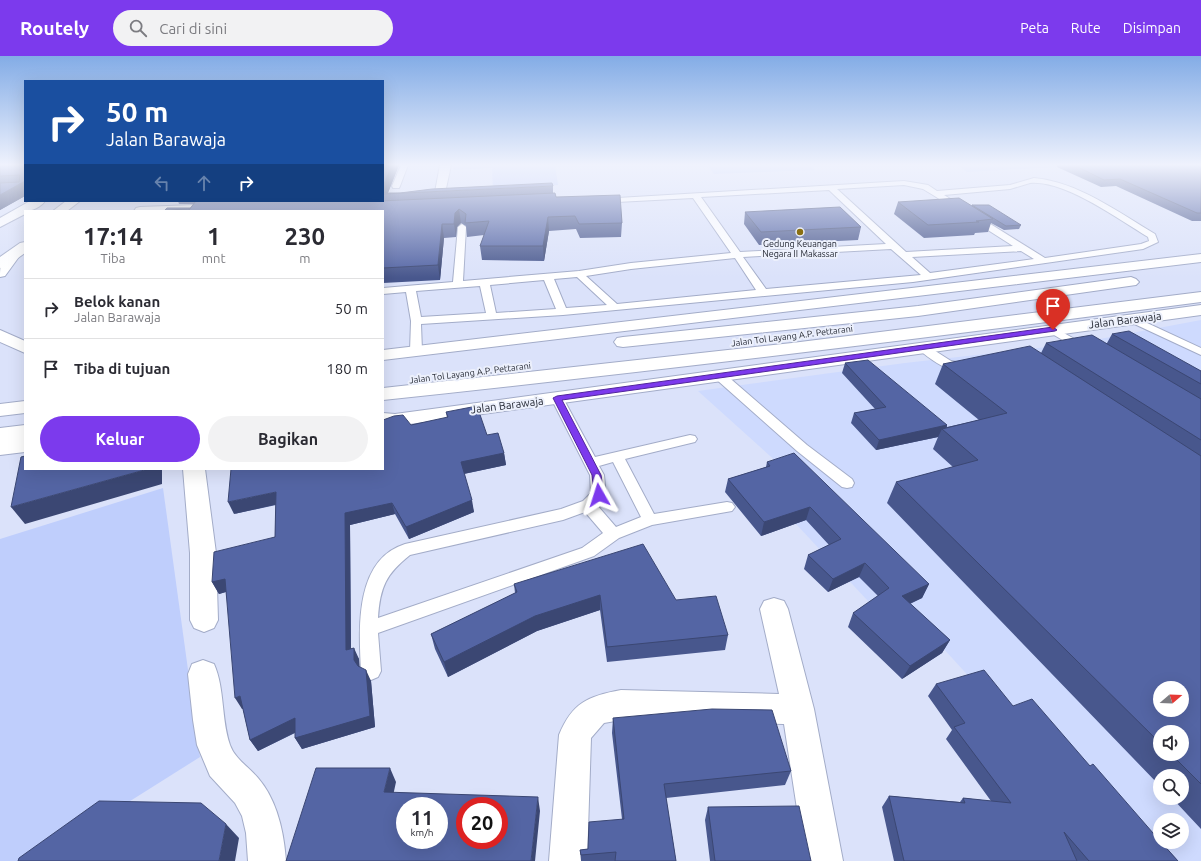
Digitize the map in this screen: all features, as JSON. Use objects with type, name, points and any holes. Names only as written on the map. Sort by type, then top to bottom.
[{"type":"main road","points":[[0,224],[36,203]]},
{"type":"main road","points":[[42,210],[53,203]]},
{"type":"main road","points":[[62,210],[78,205]]},
{"type":"main road","points":[[174,210],[209,209]]},
{"type":"main road","points":[[0,237],[24,222]]},
{"type":"main road","points":[[0,251],[24,235]]},
{"type":"main road","points":[[0,264],[20,250]]},
{"type":"main road","points":[[0,273],[20,250]]},
{"type":"main road","points":[[384,355],[1201,258]]},
{"type":"main road","name":"Jalan Tol Layang A.P. Pettarani","points":[[384,368],[918,310],[1201,273]]},
{"type":"main road","name":"Jalan Tol Layang A.P. Pettarani","points":[[384,383],[856,329],[1201,286]]},
{"type":"main road","points":[[384,394],[604,371],[842,343],[1201,297]]},
{"type":"main road","name":"Jalan Barawaja","points":[[384,419],[395,420],[721,377],[922,347],[1201,310]]},
{"type":"main road","points":[[1089,325],[1115,340]]},
{"type":"main road","points":[[0,335],[24,347]]},
{"type":"main road","points":[[0,397],[24,394]]},
{"type":"main road","points":[[0,410],[24,407]]},
{"type":"main road","points":[[0,423],[24,420]]},
{"type":"main road","points":[[0,435],[24,432]]},
{"type":"main road","points":[[0,448],[24,444]]},
{"type":"main road","points":[[194,470],[203,553],[204,620]]},
{"type":"main road","points":[[774,609],[798,709],[824,861]]},
{"type":"main road","points":[[204,674],[213,745],[222,764],[247,791],[255,804],[262,820],[266,840],[267,861]]},
{"type":"main road","points":[[568,861],[575,735],[584,719],[602,708],[621,705],[798,709]]},
{"type":"lane","points":[[701,203],[763,292]]},
{"type":"lane","points":[[847,203],[928,276]]},
{"type":"lane","points":[[951,203],[1043,261]]},
{"type":"lane","points":[[416,321],[563,312],[913,279],[1144,246],[1154,242],[1152,236],[1095,203]]},
{"type":"lane","points":[[458,285],[462,226]]},
{"type":"lane","points":[[384,292],[579,274],[631,266],[738,255],[893,246]]},
{"type":"lane","points":[[903,255],[1023,248]]},
{"type":"lane","points":[[579,274],[615,307]]},
{"type":"lane","points":[[548,277],[563,312]]},
{"type":"lane","points":[[484,282],[492,317]]},
{"type":"lane","points":[[412,289],[416,321],[416,351]]},
{"type":"lane","points":[[1132,319],[1201,352]]},
{"type":"lane","points":[[1053,330],[1098,356]]},
{"type":"lane","points":[[922,347],[952,367],[978,364]]},
{"type":"lane","points":[[721,377],[802,448],[847,483]]},
{"type":"lane","points":[[371,671],[368,629],[374,587],[386,565],[405,550],[563,514],[588,505],[599,495],[597,475],[557,398]]},
{"type":"lane","points":[[591,463],[690,439]]},
{"type":"lane","points":[[617,457],[650,520]]},
{"type":"lane","points":[[588,505],[613,534]]},
{"type":"lane","points":[[368,629],[588,552],[613,534],[650,520],[727,507]]},
{"type":"shaded area","points":[[1201,320],[1201,861],[1138,861],[909,611],[882,616],[753,478],[780,465],[698,391],[905,363],[1073,344]]},
{"type":"shaded area","points":[[163,488],[200,757],[35,861],[0,861],[0,539]]},
{"type":"building","points":[[195,203],[621,203],[622,223],[579,224],[575,216],[548,217],[543,246],[480,246],[489,221],[465,223],[466,214],[459,209],[455,213],[454,224],[442,224],[438,265],[384,268],[384,210],[189,210]]},
{"type":"building","points":[[899,203],[966,203],[993,219],[976,221],[979,222],[928,225]]},
{"type":"building","points":[[1173,203],[1201,203],[1201,213],[1197,213]]},
{"type":"building","points":[[972,205],[989,205],[1021,225],[1006,226]]},
{"type":"building","points":[[840,207],[861,227],[761,232],[745,212]]},
{"type":"building","points":[[167,208],[190,208],[190,209],[165,210]]},
{"type":"building","points":[[1129,331],[1201,371],[1201,384],[1112,334]]},
{"type":"building","points":[[1092,335],[1201,399],[1201,440],[1046,343]]},
{"type":"building","points":[[1030,346],[1201,456],[1201,784],[1189,772],[1189,769],[1186,769],[1178,761],[1189,761],[1189,725],[1153,725],[1153,736],[896,482],[978,460],[942,429],[1007,413],[943,364]]},
{"type":"building","points":[[868,360],[947,425],[879,440],[854,413],[886,407],[845,363]]},
{"type":"building","points":[[477,406],[487,435],[498,433],[504,453],[461,462],[472,500],[406,527],[392,503],[345,513],[346,650],[354,648],[354,660],[358,666],[366,670],[370,716],[295,738],[295,718],[250,740],[240,696],[235,698],[225,579],[212,582],[214,552],[275,537],[276,492],[228,502],[231,470],[384,470],[384,420],[403,415],[411,425],[448,417],[446,412]]},
{"type":"building","points":[[794,453],[929,584],[902,596],[950,640],[910,666],[853,613],[889,588],[865,563],[833,579],[808,555],[841,539],[810,507],[764,522],[728,479],[770,466],[767,462]]},
{"type":"building","points":[[24,456],[24,470],[144,470],[11,507],[21,457]]},
{"type":"building","points":[[643,544],[676,600],[716,596],[728,635],[607,647],[600,595],[535,616],[444,662],[431,634],[517,592],[514,584]]},
{"type":"building","points":[[984,670],[1013,706],[1032,699],[1090,766],[1093,764],[1153,833],[1153,849],[1167,849],[1178,861],[1089,861],[1064,832],[1077,861],[904,861],[889,796],[965,803],[963,798],[1011,803],[954,727],[965,723],[936,684]]},
{"type":"building","points":[[712,709],[772,710],[791,771],[664,784],[676,861],[615,861],[616,852],[581,855],[580,850],[588,849],[589,822],[624,819],[613,718]]},
{"type":"building","points":[[316,768],[390,768],[384,792],[538,797],[531,861],[286,861]]},
{"type":"building","points":[[99,801],[201,803],[226,824],[219,861],[18,861],[19,858]]},
{"type":"building","points":[[799,806],[811,861],[715,861],[708,807]]},
{"type":"place","name":"Gedung Keuangan Negara II Makassar","points":[[800,232]]},
{"type":"route","points":[[599,495],[597,475],[557,398],[721,377],[874,354],[1053,330]]}]
